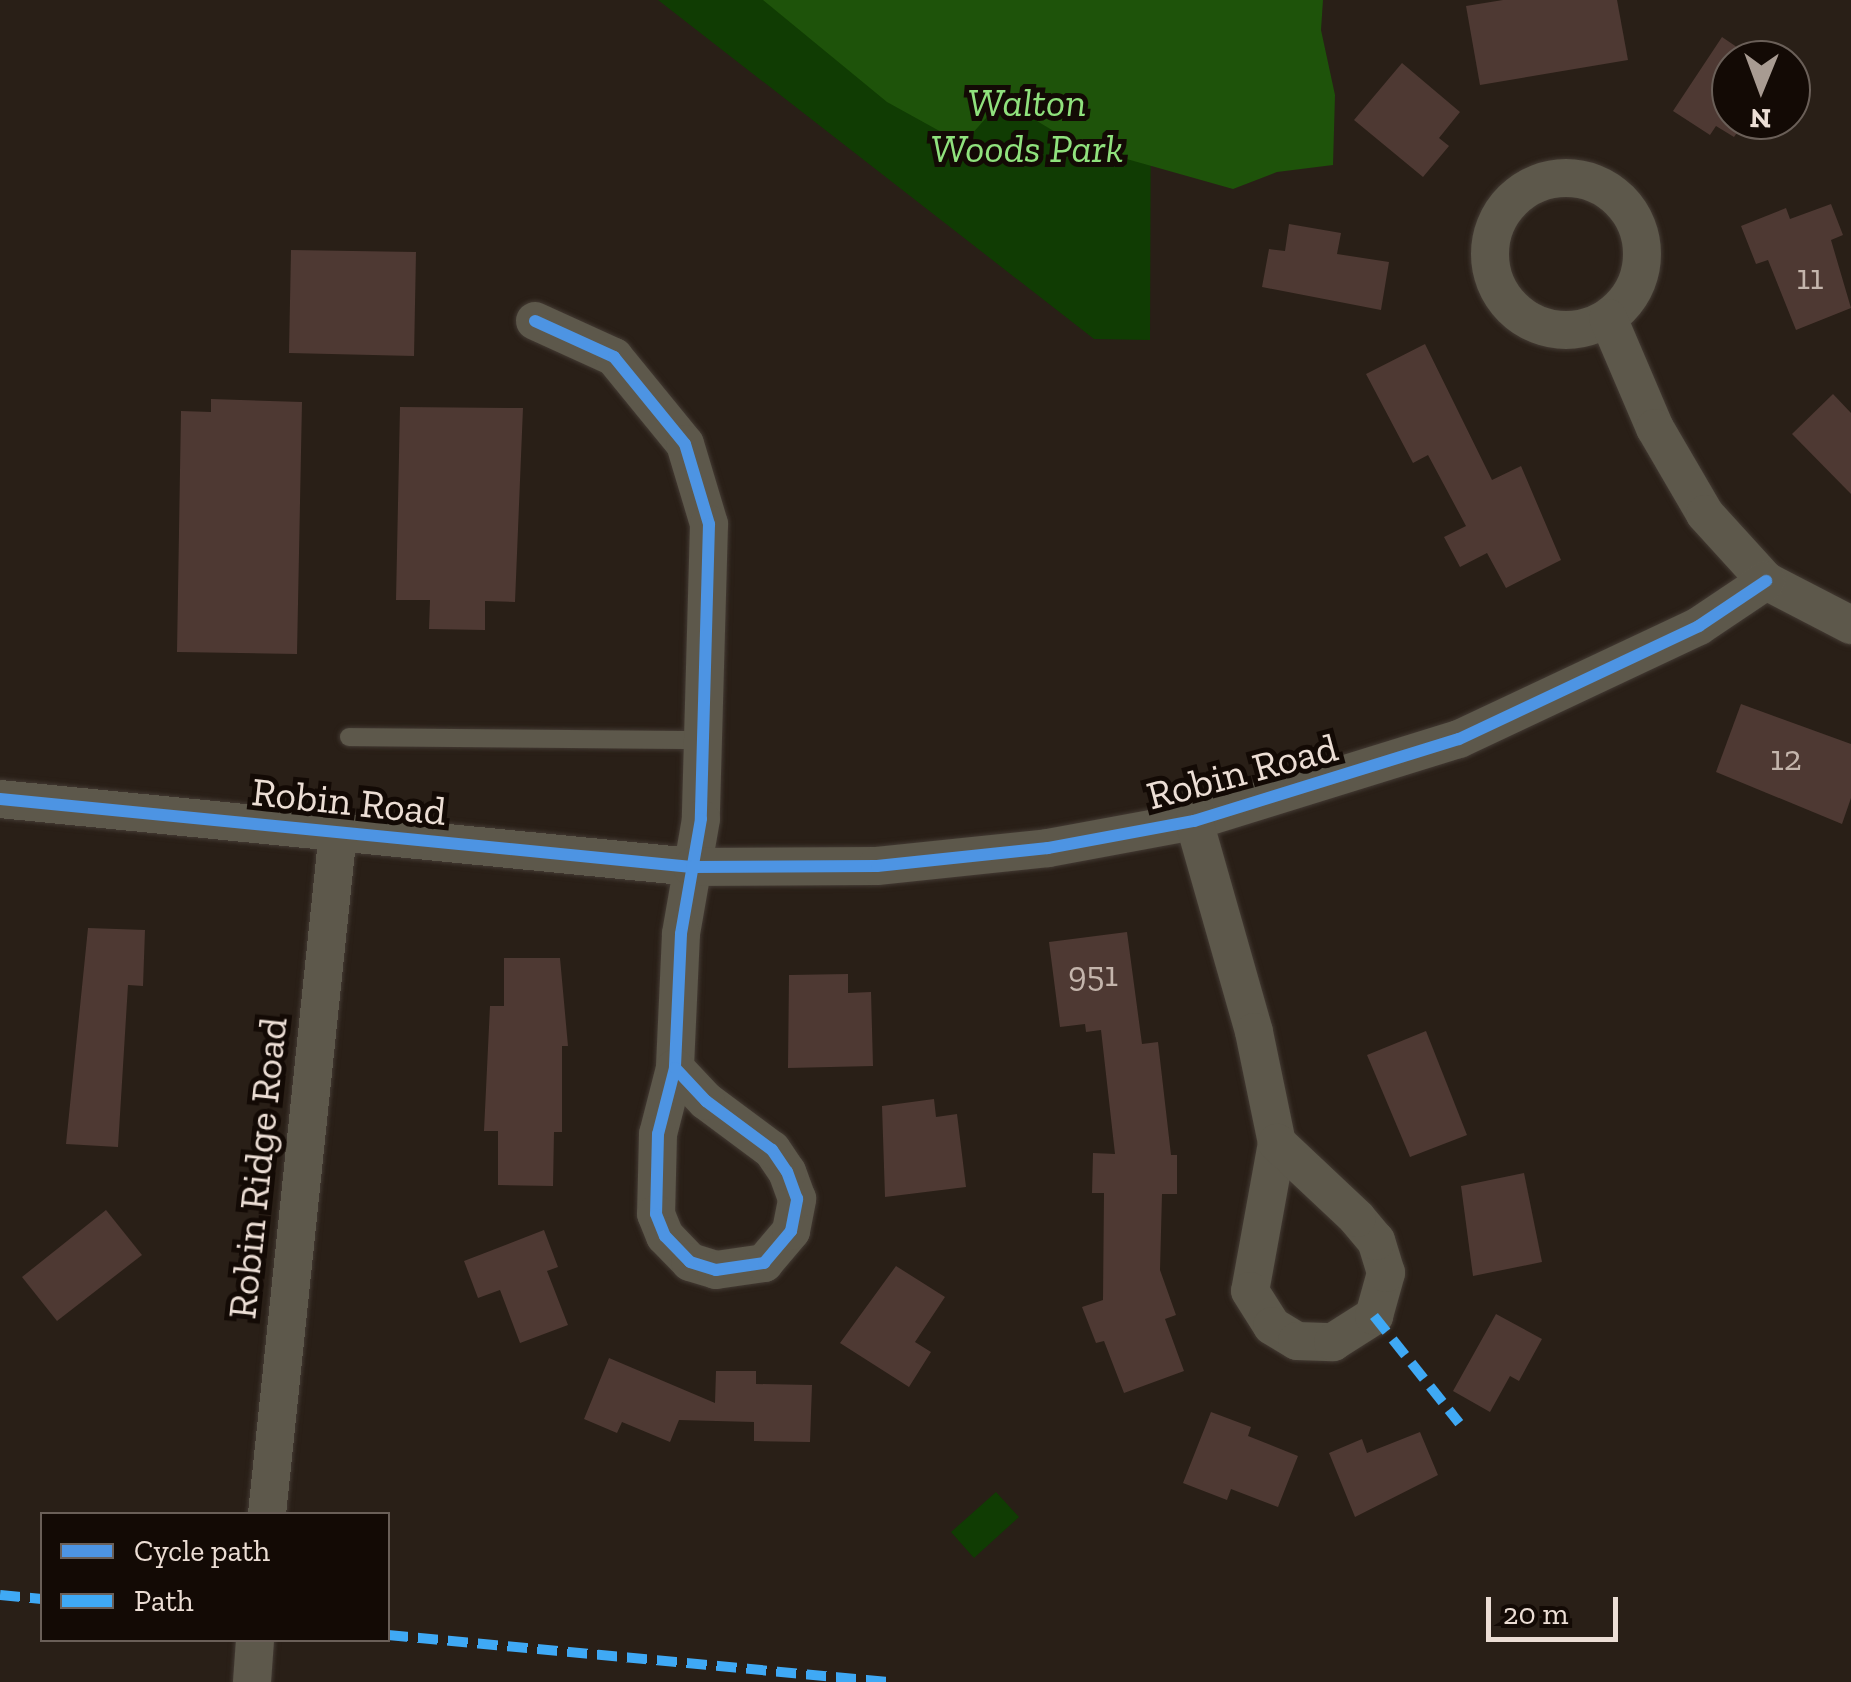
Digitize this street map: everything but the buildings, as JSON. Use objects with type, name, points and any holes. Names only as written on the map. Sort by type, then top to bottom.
[{"type":"street","points":[[1572,178],[1598,185],[1633,217],[1641,238],[1637,283],[1608,318],[1557,330],[1532,322],[1504,296],[1490,260],[1492,234],[1522,192],[1572,178]]},
{"type":"street","points":[[1608,318],[1655,428],[1705,514],[1766,581],[1851,625]]},
{"type":"street","points":[[535,321],[614,357],[685,444],[708,524],[701,819],[681,934],[675,1068],[658,1134],[656,1214],[665,1236],[690,1262],[716,1270],[764,1263],[791,1230],[797,1199],[788,1172],[772,1150],[706,1101],[675,1068]]},
{"type":"street","name":"Robin Road","points":[[0,799],[692,867],[877,866],[1048,848],[1194,821],[1374,769],[1559,698],[1698,626],[1766,581]]},
{"type":"street","name":"Robin Road","points":[[1194,821],[1254,1032],[1276,1142],[1250,1291],[1272,1326],[1297,1341],[1333,1342],[1374,1316],[1386,1273],[1376,1241],[1358,1218],[1276,1142]]},
{"type":"street","name":"Robin Ridge Road","points":[[266,1512],[338,832]]},
{"type":"street","points":[[252,1682],[254,1642]]},
{"type":"lane","points":[[349,737],[703,740]]},
{"type":"green space","name":"Walton Woods Park","points":[[658,0],[1218,0],[1151,79],[1150,340],[1094,339]]},
{"type":"green space","points":[[763,0],[1323,0],[1321,30],[1335,95],[1333,165],[1277,172],[1233,189],[1077,145],[1002,100],[963,144],[887,102]]},
{"type":"green space","points":[[996,1492],[1019,1517],[974,1558],[951,1532]]},
{"type":"marked path","points":[[1374,1316],[1459,1423]]},
{"type":"marked path","points":[[0,1595],[40,1599]]},
{"type":"marked path","points":[[390,1635],[888,1682]]},
{"type":"cycle path","points":[[535,321],[614,357],[685,444],[709,524],[701,819],[681,934],[675,1068],[658,1134],[656,1214],[665,1236],[690,1262],[716,1270],[764,1263],[791,1231],[797,1199],[787,1172],[772,1150],[706,1101],[675,1068]]},
{"type":"cycle path","points":[[0,799],[692,867],[877,866],[1048,848],[1194,821],[1459,739],[1699,626],[1766,581]]}]
